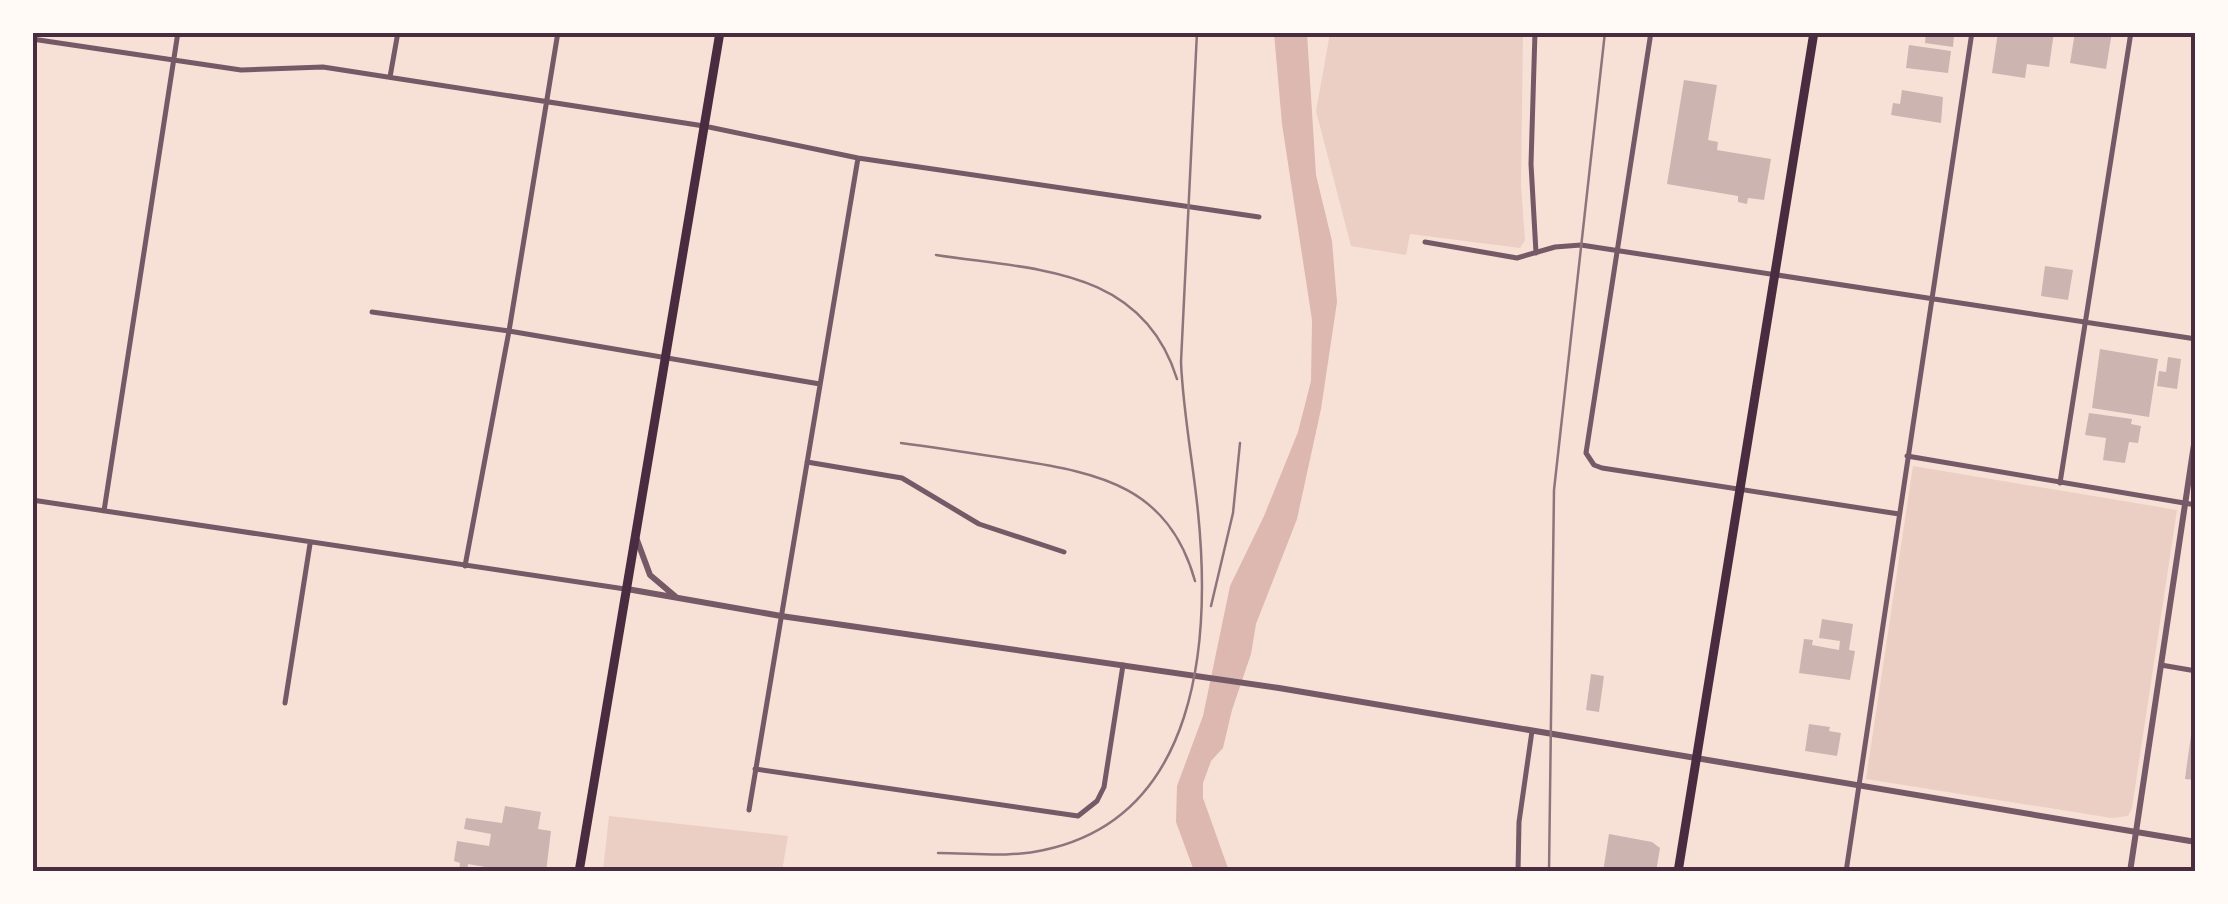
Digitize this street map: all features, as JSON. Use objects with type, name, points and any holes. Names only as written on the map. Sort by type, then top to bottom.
[{"type":"main road","points":[[579,872],[720,32]]},
{"type":"main road","points":[[1678,872],[1814,32]]},
{"type":"street","points":[[104,511],[178,32]]},
{"type":"street","points":[[390,78],[398,32]]},
{"type":"street","points":[[465,566],[558,32]]},
{"type":"street","points":[[1534,32],[1531,164],[1536,253]]},
{"type":"street","points":[[1651,32],[1586,454],[1602,468],[1899,514]]},
{"type":"street","points":[[1846,872],[1972,32]]},
{"type":"street","points":[[2060,483],[2131,32]]},
{"type":"street","points":[[32,40],[242,70],[323,68],[704,126],[858,158],[1259,217]]},
{"type":"street","points":[[749,810],[858,158]]},
{"type":"street","points":[[1425,242],[1508,258],[1581,245],[2196,339]]},
{"type":"street","points":[[372,312],[820,384]]},
{"type":"street","points":[[2130,872],[2196,431]]},
{"type":"street","points":[[1907,456],[2196,505]]},
{"type":"street","points":[[807,462],[902,478],[978,524],[1064,552]]},
{"type":"street","points":[[32,500],[1296,691],[2196,842]]},
{"type":"street","points":[[635,533],[650,575],[677,598]]},
{"type":"street","points":[[285,703],[310,544]]},
{"type":"street","points":[[756,770],[1078,816],[1091,808],[1104,787],[1123,665]]},
{"type":"street","points":[[2161,665],[2196,671]]},
{"type":"street","points":[[1518,872],[1519,822],[1532,731]]},
{"type":"shaded area","points":[[1274,33],[1307,33],[1316,175],[1332,241],[1337,302],[1321,409],[1297,519],[1256,624],[1223,748],[1211,761],[1203,783],[1203,798],[1229,871],[1194,871],[1176,822],[1177,786],[1203,716],[1230,586],[1298,432],[1311,381],[1312,320],[1282,124]]},
{"type":"shaded area","points":[[1330,33],[1523,33],[1521,186],[1525,240],[1520,248],[1410,234],[1406,255],[1351,246],[1316,111]]},
{"type":"shaded area","points":[[1913,466],[2177,510],[2128,816],[2112,818],[1866,779]]},
{"type":"shaded area","points":[[609,816],[788,836],[782,871],[603,871]]},
{"type":"building","points":[[1926,32],[1954,36],[1953,47],[1925,43]]},
{"type":"building","points":[[1998,32],[2054,32],[2049,67],[2027,64],[2025,78],[1992,73]]},
{"type":"building","points":[[2075,32],[2112,32],[2106,69],[2070,63]]},
{"type":"building","points":[[1909,45],[1951,51],[1948,73],[1906,68]]},
{"type":"building","points":[[1684,80],[1717,85],[1708,140],[1718,142],[1717,150],[1771,159],[1764,200],[1748,198],[1747,204],[1738,202],[1738,196],[1667,184]]},
{"type":"building","points":[[1902,90],[1943,97],[1941,123],[1891,115],[1893,103],[1900,104]]},
{"type":"building","points":[[2045,266],[2073,270],[2068,300],[2041,296]]},
{"type":"building","points":[[2100,349],[2158,359],[2149,417],[2092,408]]},
{"type":"building","points":[[2168,357],[2181,359],[2177,389],[2157,386],[2159,371],[2166,372]]},
{"type":"building","points":[[2089,413],[2132,419],[2131,424],[2141,426],[2138,443],[2129,442],[2125,463],[2103,460],[2106,438],[2085,435]]},
{"type":"building","points":[[1822,619],[1853,624],[1849,650],[1855,651],[1850,680],[1799,673],[1804,639],[1813,640],[1812,645],[1839,650],[1840,641],[1819,638]]},
{"type":"building","points":[[1591,674],[1604,676],[1599,712],[1586,710]]},
{"type":"building","points":[[1809,724],[1841,733],[1837,756],[1805,751]]},
{"type":"building","points":[[2191,735],[2196,735],[2196,780],[2185,779]]},
{"type":"building","points":[[505,806],[541,812],[538,829],[551,831],[546,872],[515,872],[468,864],[467,872],[459,872],[460,863],[454,861],[457,841],[489,846],[491,834],[464,829],[466,818],[502,823]]},
{"type":"building","points":[[1609,834],[1652,842],[1660,848],[1656,872],[1603,872]]},
{"type":"railway","points":[[938,853],[1031,852],[1096,831],[1135,801],[1164,763],[1184,717],[1196,667],[1201,615],[1198,512],[1181,362],[1197,32]]},
{"type":"railway","points":[[1549,872],[1554,490],[1605,32]]},
{"type":"railway","points":[[936,255],[1045,271],[1111,294],[1138,314],[1161,342],[1177,379]]},
{"type":"railway","points":[[901,443],[1076,471],[1127,490],[1168,524],[1195,581]]},
{"type":"railway","points":[[1211,606],[1233,513],[1240,443]]}]
